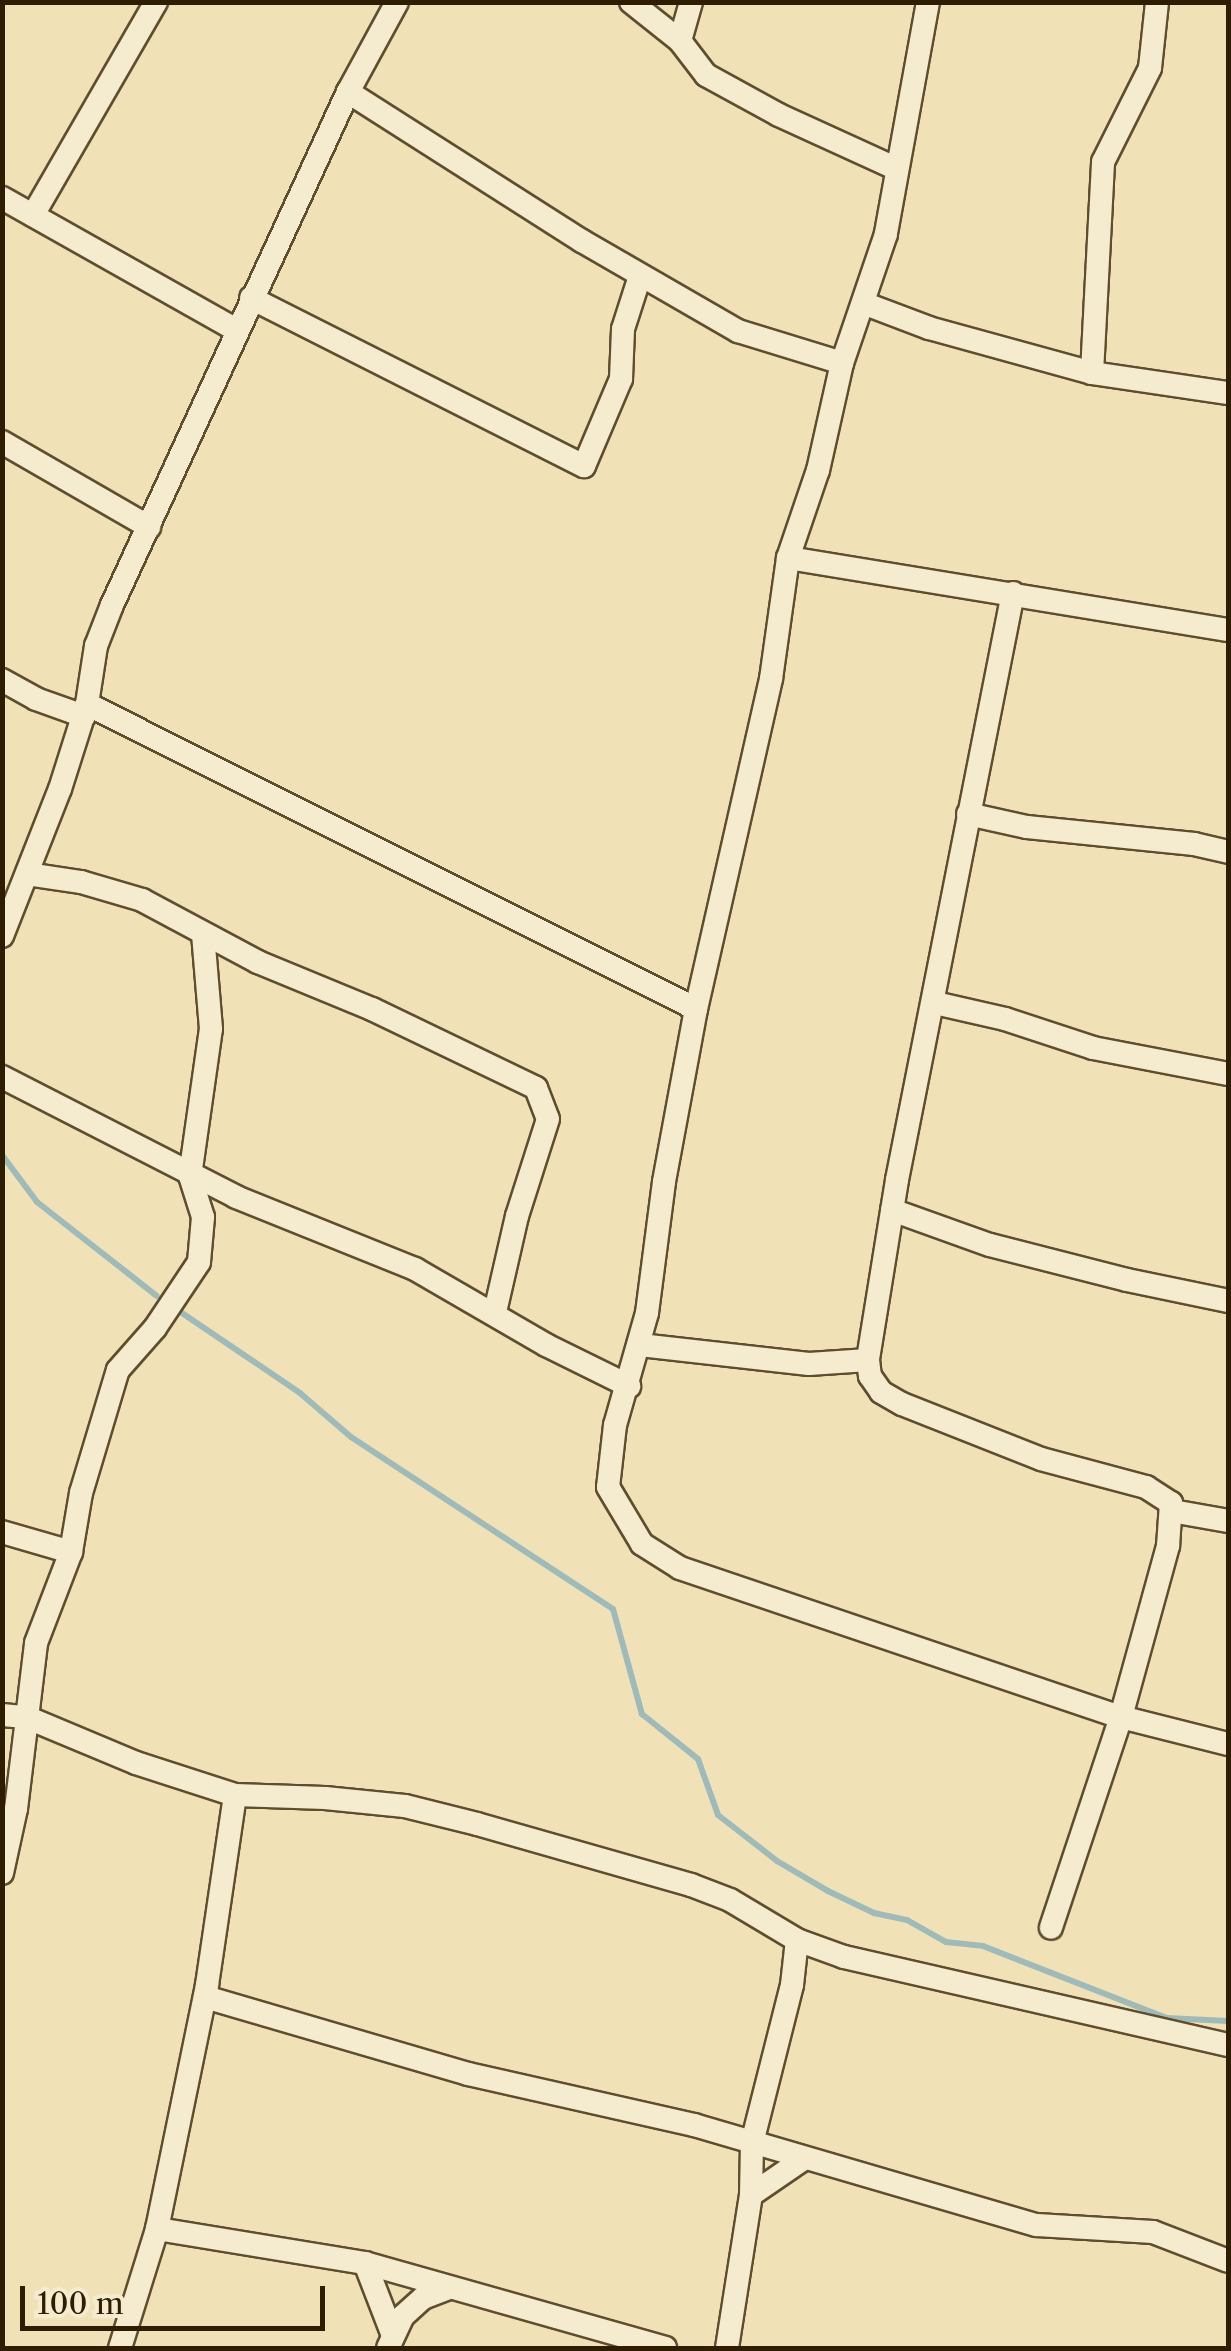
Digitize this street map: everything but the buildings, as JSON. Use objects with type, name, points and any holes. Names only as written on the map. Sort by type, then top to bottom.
[{"type":"street","points":[[33,214],[156,2]]},
{"type":"street","points":[[2,936],[85,710],[96,646],[236,330],[348,92],[397,2]]},
{"type":"street","points":[[630,2],[680,41],[706,75],[779,115],[895,168]]},
{"type":"street","points":[[680,41],[691,2]]},
{"type":"street","points":[[928,2],[886,234],[842,363],[818,470],[788,558],[771,678],[696,1009],[640,1345],[615,1425],[608,1488],[624,1520],[666,1562],[1121,1716],[1228,1744]]},
{"type":"street","points":[[1092,374],[1103,162],[1150,68],[1157,2]]},
{"type":"street","points":[[348,92],[640,276],[738,331],[842,363]]},
{"type":"street","points":[[2,198],[236,330]]},
{"type":"street","points":[[251,298],[584,466],[621,379],[623,329],[640,276]]},
{"type":"street","points":[[863,303],[929,328],[1092,374],[1228,393]]},
{"type":"street","points":[[2,442],[150,527]]},
{"type":"street","points":[[788,558],[1228,630]]},
{"type":"street","points":[[1013,593],[892,1210],[868,1360],[870,1376],[881,1392],[902,1404],[1041,1459],[1146,1486],[1172,1504],[1168,1546],[1121,1716],[1051,1928]]},
{"type":"street","points":[[2,680],[36,699],[85,710],[696,1009]]},
{"type":"street","points":[[968,814],[1027,826],[1194,844],[1228,852]]},
{"type":"street","points":[[27,874],[80,882],[142,900],[203,934],[536,1088],[548,1118],[517,1216],[495,1312]]},
{"type":"street","points":[[2,1873],[14,1716],[41,1620],[70,1552],[81,1492],[118,1370],[155,1328],[198,1262],[203,1218],[190,1176],[211,1029],[203,934]]},
{"type":"street","points":[[935,1002],[1006,1019],[1093,1048],[1228,1074]]},
{"type":"street","points":[[2,1077],[190,1176],[415,1269],[495,1312],[546,1346],[630,1386]]},
{"type":"street","points":[[892,1210],[990,1244],[1126,1280],[1228,1301]]},
{"type":"street","points":[[640,1345],[809,1364],[868,1360]]},
{"type":"street","points":[[1172,1511],[1228,1521]]},
{"type":"street","points":[[2,1532],[70,1552]]},
{"type":"street","points":[[14,1716],[235,1796],[325,1798],[405,1806],[691,1885],[730,1900],[797,1940],[844,1957],[1228,2045]]},
{"type":"street","points":[[120,2348],[157,2229],[204,1997],[235,1796]]},
{"type":"street","points":[[727,2348],[752,2195],[752,2143],[792,1984],[797,1940]]},
{"type":"street","points":[[204,1997],[468,2074],[694,2125],[1036,2226],[1153,2232],[1228,2261]]},
{"type":"street","points":[[752,2195],[805,2158]]},
{"type":"street","points":[[157,2229],[365,2263],[665,2348]]},
{"type":"street","points":[[365,2263],[390,2340]]},
{"type":"street","points":[[390,2340],[423,2298],[446,2289]]},
{"type":"waterway","points":[[2,1155],[37,1202],[157,1296]]},
{"type":"waterway","points":[[182,1313],[300,1393],[351,1437],[613,1609],[642,1714],[698,1759],[718,1815],[777,1861],[828,1891],[874,1913],[907,1920],[946,1942],[983,1946],[1167,2018],[1228,2021]]}]
